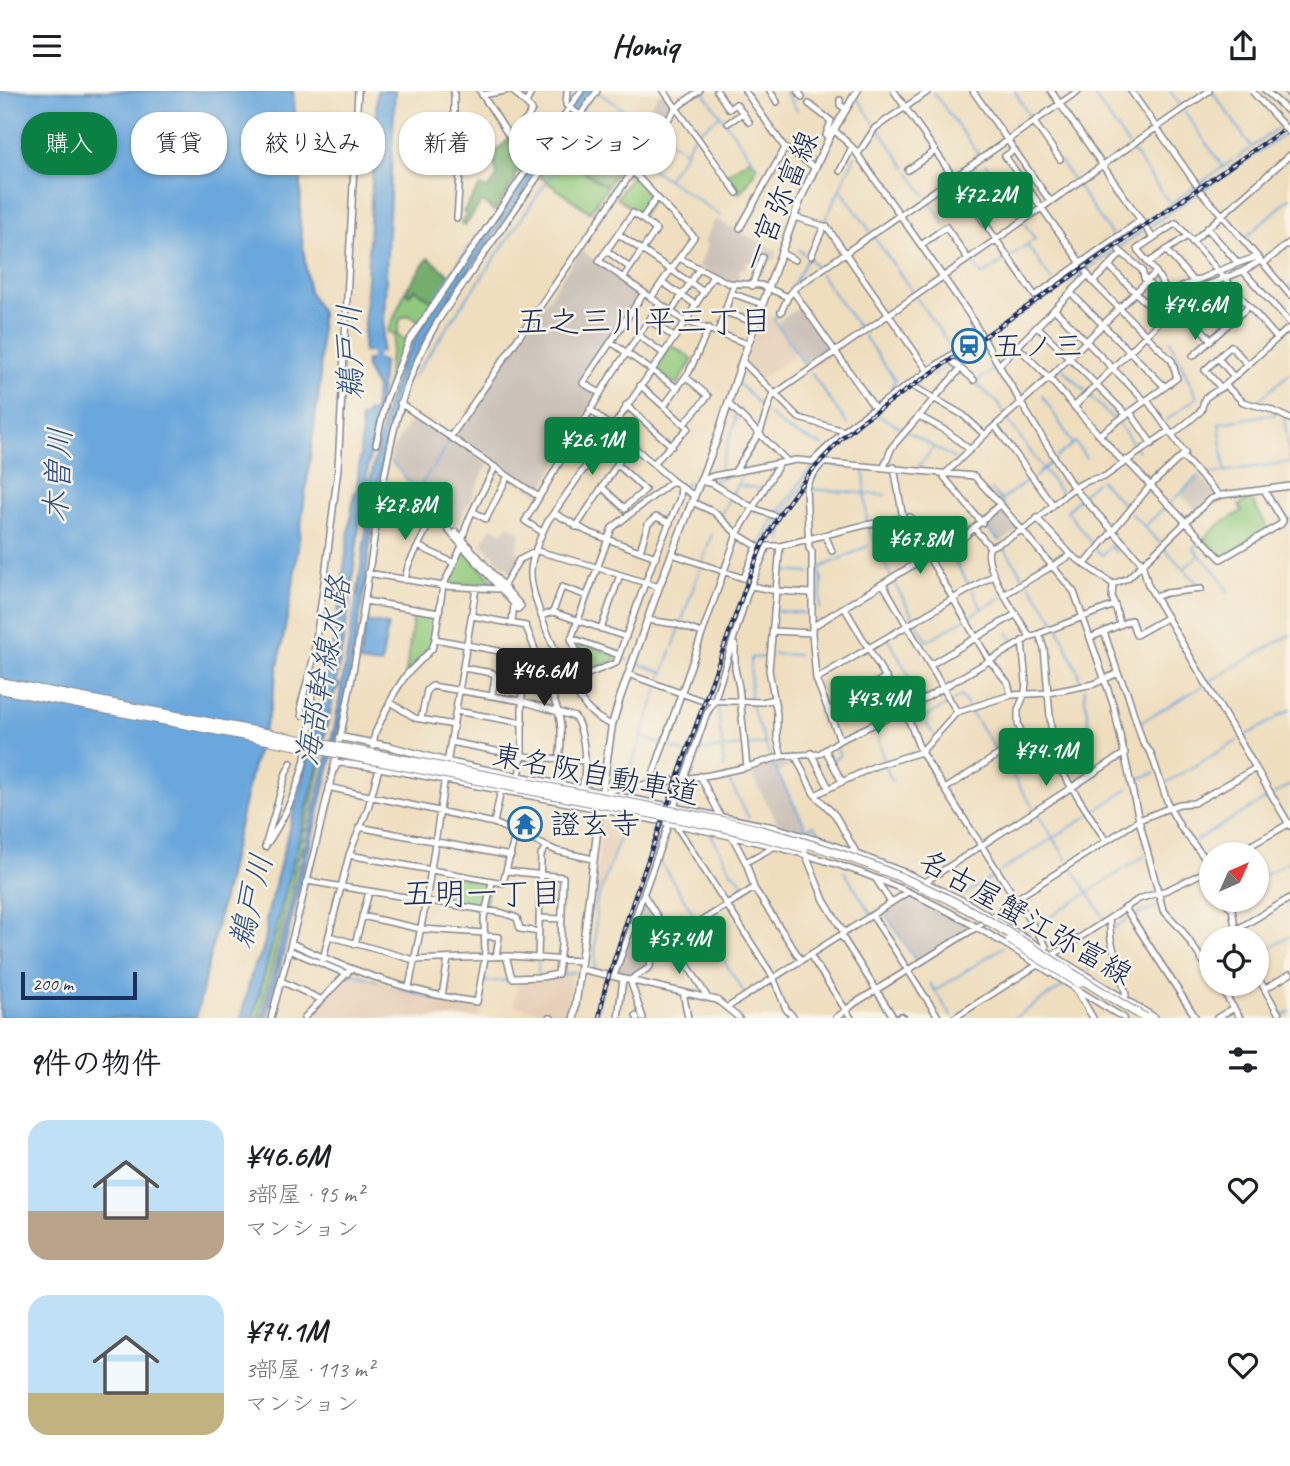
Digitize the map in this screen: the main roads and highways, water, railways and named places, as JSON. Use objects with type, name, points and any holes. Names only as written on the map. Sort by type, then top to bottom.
[{"type":"highway","name":"東名阪自動車道","points":[[0,683],[723,821],[796,839],[865,862],[947,898],[1015,936],[1146,1018]]},
{"type":"highway","name":"東名阪自動車道","points":[[0,689],[722,827],[794,845],[863,867],[957,909],[1135,1018]]},
{"type":"main road","name":"一宮弥富線","points":[[574,1018],[612,725],[647,619],[729,403],[794,217],[826,135],[834,130],[857,91]]},
{"type":"main road","name":"名古屋蟹江弥富線","points":[[340,737],[448,762],[776,828],[858,854],[925,882],[993,917],[1155,1018]]},
{"type":"water","name":"木曽川","points":[[0,91],[293,91],[295,112],[241,112],[241,175],[301,175],[300,223],[309,292],[321,312],[320,383],[293,585],[270,710],[252,769],[196,1018],[0,1018]]},
{"type":"water","points":[[377,91],[395,91],[383,337],[381,352],[363,352],[372,175],[385,175],[385,112],[376,112]]},
{"type":"water","points":[[582,91],[594,91],[579,112],[568,112]]},
{"type":"water","points":[[524,175],[535,175],[447,302],[408,372],[387,443],[377,489],[345,705],[267,1018],[262,1018],[335,725],[358,590],[368,516],[369,486],[386,410],[400,367],[430,312]]},
{"type":"water","points":[[366,360],[383,361],[379,411],[381,414],[376,425],[369,461],[364,509],[367,510],[361,512],[336,683],[339,684],[335,690],[253,1018],[241,1018],[253,968],[264,945],[266,920],[319,711],[336,627],[354,494],[357,491],[362,430],[360,419],[367,415],[367,412],[374,412],[376,388],[366,368]]},
{"type":"water","points":[[366,621],[388,625],[381,665],[359,662]]},
{"type":"waterway","points":[[570,102],[571,91]]},
{"type":"waterway","points":[[703,91],[757,166]]},
{"type":"waterway","points":[[784,91],[797,110]]},
{"type":"waterway","points":[[1015,91],[1031,120]]},
{"type":"waterway","points":[[1091,91],[1128,145]]},
{"type":"waterway","points":[[1170,91],[1182,107]]},
{"type":"waterway","points":[[933,92],[980,156]]},
{"type":"waterway","points":[[1213,92],[1250,145]]},
{"type":"waterway","points":[[599,93],[628,112]]},
{"type":"waterway","points":[[858,99],[875,124]]},
{"type":"waterway","points":[[1185,112],[1222,166]]},
{"type":"waterway","points":[[696,133],[720,116]]},
{"type":"waterway","points":[[1237,158],[1278,128]]},
{"type":"waterway","points":[[879,129],[906,168]]},
{"type":"waterway","points":[[1150,226],[1285,134]]},
{"type":"waterway","points":[[667,179],[686,152],[693,136]]},
{"type":"waterway","points":[[676,145],[685,151]]},
{"type":"waterway","points":[[1131,149],[1168,201]]},
{"type":"waterway","points":[[824,223],[855,156]]},
{"type":"waterway","points":[[1146,221],[1233,160]]},
{"type":"waterway","points":[[1061,162],[1074,182]]},
{"type":"waterway","points":[[985,164],[1021,219]]},
{"type":"waterway","points":[[909,172],[925,195]]},
{"type":"waterway","points":[[546,183],[552,175]]},
{"type":"waterway","points":[[661,175],[721,216]]},
{"type":"waterway","points":[[509,237],[545,184]]},
{"type":"waterway","points":[[1078,187],[1113,237]]},
{"type":"waterway","points":[[841,190],[871,232]]},
{"type":"waterway","points":[[1245,238],[1290,198]]},
{"type":"waterway","points":[[928,199],[945,224]]},
{"type":"waterway","points":[[1011,256],[1035,239],[1025,224]]},
{"type":"waterway","points":[[1084,264],[1140,225]]},
{"type":"waterway","points":[[1001,328],[1144,230]]},
{"type":"waterway","points":[[874,237],[914,294]]},
{"type":"waterway","points":[[473,290],[508,239]]},
{"type":"waterway","points":[[408,339],[469,246]]},
{"type":"waterway","points":[[1028,246],[1052,281]]},
{"type":"waterway","points":[[799,250],[809,257],[817,269]]},
{"type":"waterway","points":[[790,291],[809,256]]},
{"type":"waterway","points":[[972,260],[982,276],[1006,259]]},
{"type":"waterway","points":[[820,274],[861,331]]},
{"type":"waterway","points":[[436,344],[471,292]]},
{"type":"waterway","points":[[917,299],[954,351]]},
{"type":"waterway","points":[[779,311],[774,320],[807,368]]},
{"type":"waterway","points":[[864,336],[895,380],[891,387],[895,390]]},
{"type":"waterway","points":[[1170,340],[1197,398],[1181,409]]},
{"type":"waterway","name":"鵜戸川","points":[[373,370],[375,343]]},
{"type":"waterway","points":[[413,377],[435,346]]},
{"type":"waterway","points":[[387,387],[403,350]]},
{"type":"waterway","points":[[933,376],[950,364]]},
{"type":"waterway","points":[[977,381],[997,368]]},
{"type":"waterway","points":[[1063,369],[1086,392]]},
{"type":"waterway","points":[[811,373],[848,425]]},
{"type":"waterway","points":[[1255,403],[1290,373]]},
{"type":"waterway","points":[[975,383],[998,403],[1005,414]]},
{"type":"waterway","points":[[739,384],[764,409]]},
{"type":"waterway","points":[[1042,395],[1073,444]]},
{"type":"waterway","points":[[1089,395],[1115,421]]},
{"type":"waterway","points":[[1166,420],[1179,411]]},
{"type":"waterway","points":[[769,414],[786,429],[823,446]]},
{"type":"waterway","points":[[1242,419],[1276,414]]},
{"type":"waterway","points":[[878,415],[905,430]]},
{"type":"waterway","points":[[719,472],[736,419],[734,417]]},
{"type":"waterway","points":[[1284,418],[1287,436]]},
{"type":"waterway","points":[[1007,419],[1061,493]]},
{"type":"waterway","points":[[1222,446],[1219,423],[1239,420]]},
{"type":"waterway","points":[[1119,424],[1138,451]]},
{"type":"waterway","points":[[908,432],[955,459]]},
{"type":"waterway","points":[[1287,439],[1290,459]]},
{"type":"waterway","points":[[447,445],[451,440]]},
{"type":"waterway","points":[[1057,457],[1075,442],[1086,458]]},
{"type":"waterway","points":[[918,467],[933,448]]},
{"type":"waterway","points":[[433,468],[445,449]]},
{"type":"waterway","points":[[1222,449],[1225,471]]},
{"type":"waterway","points":[[391,461],[414,487]]},
{"type":"waterway","points":[[1035,477],[1052,461]]},
{"type":"waterway","points":[[1249,468],[1290,462]]},
{"type":"waterway","points":[[777,514],[813,465]]},
{"type":"waterway","points":[[824,465],[849,467]]},
{"type":"waterway","points":[[1203,475],[1247,468]]},
{"type":"waterway","points":[[864,470],[867,523]]},
{"type":"waterway","points":[[420,487],[430,471]]},
{"type":"waterway","points":[[732,494],[743,474]]},
{"type":"waterway","points":[[712,481],[727,476]]},
{"type":"waterway","points":[[1169,504],[1198,476]]},
{"type":"waterway","points":[[1008,510],[1001,500],[1030,479]]},
{"type":"waterway","points":[[1100,480],[1128,509]]},
{"type":"waterway","points":[[685,486],[687,482],[695,482]]},
{"type":"waterway","points":[[1084,493],[1096,482]]},
{"type":"waterway","points":[[765,546],[784,512],[805,483]]},
{"type":"waterway","points":[[737,485],[762,489]]},
{"type":"waterway","points":[[809,489],[885,495]]},
{"type":"waterway","points":[[991,490],[1001,500]]},
{"type":"waterway","points":[[720,516],[730,497]]},
{"type":"waterway","points":[[1079,498],[1067,511],[1095,548]]},
{"type":"waterway","points":[[1145,526],[1166,506]]},
{"type":"waterway","points":[[781,542],[784,513]]},
{"type":"waterway","points":[[1131,513],[1160,543]]},
{"type":"waterway","points":[[759,547],[774,518]]},
{"type":"waterway","points":[[1286,522],[1290,519]]},
{"type":"waterway","points":[[984,525],[999,541]]},
{"type":"waterway","points":[[868,528],[891,577]]},
{"type":"waterway","points":[[702,563],[712,534]]},
{"type":"waterway","points":[[1200,542],[1193,548],[1219,576]]},
{"type":"waterway","points":[[1036,543],[1054,563]]},
{"type":"waterway","points":[[1002,545],[1025,579]]},
{"type":"waterway","points":[[837,560],[868,546]]},
{"type":"waterway","points":[[1097,551],[1102,555],[1111,546],[1116,552]]},
{"type":"waterway","points":[[1163,547],[1200,586]]},
{"type":"waterway","points":[[948,549],[970,587]]},
{"type":"waterway","points":[[1185,568],[1199,555]]},
{"type":"waterway","points":[[814,571],[835,561]]},
{"type":"waterway","points":[[681,623],[701,566]]},
{"type":"waterway","points":[[819,568],[822,580],[820,609]]},
{"type":"waterway","points":[[780,571],[809,573]]},
{"type":"waterway","points":[[1220,578],[1229,593]]},
{"type":"waterway","points":[[893,581],[914,618]]},
{"type":"waterway","points":[[1029,583],[1056,623]]},
{"type":"waterway","points":[[972,590],[982,609]]},
{"type":"waterway","points":[[968,617],[1002,597]]},
{"type":"waterway","name":"海部幹線水路","points":[[350,645],[357,599]]},
{"type":"waterway","points":[[777,611],[804,613]]},
{"type":"waterway","points":[[916,622],[927,641],[963,620]]},
{"type":"waterway","points":[[1030,634],[1054,624]]},
{"type":"waterway","points":[[673,647],[680,627]]},
{"type":"waterway","points":[[1059,629],[1076,668]]},
{"type":"waterway","points":[[1008,632],[1014,643],[1026,636]]},
{"type":"waterway","points":[[1244,661],[1290,635]]},
{"type":"waterway","points":[[889,640],[921,697]]},
{"type":"waterway","points":[[660,683],[671,651]]},
{"type":"waterway","points":[[773,654],[799,655]]},
{"type":"waterway","points":[[751,669],[751,658],[769,657]]},
{"type":"waterway","points":[[620,659],[628,660]]},
{"type":"waterway","points":[[1209,682],[1242,662]]},
{"type":"waterway","points":[[636,663],[662,672]]},
{"type":"waterway","points":[[1077,670],[1082,684]]},
{"type":"waterway","points":[[750,700],[751,671]]},
{"type":"waterway","points":[[893,687],[909,677]]},
{"type":"waterway","points":[[902,681],[913,702]]},
{"type":"waterway","points":[[1141,722],[1203,686]]},
{"type":"waterway","points":[[625,785],[658,688]]},
{"type":"waterway","points":[[834,721],[890,688]]},
{"type":"waterway","points":[[1084,689],[1094,769]]},
{"type":"waterway","points":[[953,701],[961,696],[968,706]]},
{"type":"waterway","points":[[924,718],[950,703]]},
{"type":"waterway","points":[[751,704],[755,716]]},
{"type":"waterway","points":[[864,705],[873,720]]},
{"type":"waterway","points":[[916,706],[933,734]]},
{"type":"waterway","points":[[718,707],[720,724]]},
{"type":"waterway","points":[[1277,717],[1290,710]]},
{"type":"waterway","points":[[970,711],[998,753]]},
{"type":"waterway","points":[[756,718],[770,756]]},
{"type":"waterway","points":[[1241,738],[1275,719]]},
{"type":"waterway","points":[[720,727],[724,768]]},
{"type":"waterway","points":[[876,727],[884,762]]},
{"type":"waterway","points":[[643,737],[661,744]]},
{"type":"waterway","points":[[1164,784],[1237,741]]},
{"type":"waterway","points":[[746,746],[764,744]]},
{"type":"waterway","points":[[833,759],[840,756],[836,746],[839,744]]},
{"type":"waterway","points":[[665,745],[684,752]]},
{"type":"waterway","points":[[696,751],[742,746]]},
{"type":"waterway","points":[[1000,756],[1034,809]]},
{"type":"waterway","points":[[772,763],[807,829],[815,825]]},
{"type":"waterway","points":[[885,766],[892,781]]},
{"type":"waterway","points":[[1134,781],[1154,773]]},
{"type":"waterway","points":[[726,775],[749,818]]},
{"type":"waterway","points":[[1274,794],[1290,785]]},
{"type":"waterway","points":[[1091,814],[1129,788]]},
{"type":"waterway","points":[[1195,841],[1269,797]]},
{"type":"waterway","points":[[561,829],[573,808]]},
{"type":"waterway","points":[[1037,813],[1068,861]]},
{"type":"waterway","points":[[1001,871],[1088,816]]},
{"type":"waterway","points":[[595,968],[596,904],[627,818]]},
{"type":"waterway","points":[[816,827],[823,838]]},
{"type":"waterway","points":[[711,834],[731,871],[740,879],[745,892]]},
{"type":"waterway","points":[[1036,926],[1146,855]]},
{"type":"waterway","points":[[659,860],[698,921]]},
{"type":"waterway","points":[[1269,873],[1290,861]]},
{"type":"waterway","points":[[1072,868],[1105,919]]},
{"type":"waterway","points":[[844,871],[871,914]]},
{"type":"waterway","points":[[962,896],[996,875]]},
{"type":"waterway","points":[[1134,916],[1159,906]]},
{"type":"waterway","points":[[883,910],[916,961]]},
{"type":"waterway","points":[[1113,929],[1129,918]]},
{"type":"waterway","points":[[701,925],[745,994]]},
{"type":"waterway","points":[[1025,933],[1031,929]]},
{"type":"waterway","points":[[1269,948],[1290,936]]},
{"type":"waterway","points":[[935,991],[1003,947]]},
{"type":"waterway","points":[[295,948],[316,958]]},
{"type":"waterway","points":[[538,962],[538,974]]},
{"type":"waterway","points":[[1087,971],[1097,964]]},
{"type":"waterway","points":[[350,972],[378,981]]},
{"type":"waterway","points":[[560,975],[575,972]]},
{"type":"waterway","points":[[596,1018],[604,979]]},
{"type":"waterway","points":[[483,982],[512,980]]},
{"type":"waterway","points":[[930,983],[952,1017]]},
{"type":"waterway","points":[[1014,1018],[1065,985]]},
{"type":"waterway","points":[[397,987],[441,1001],[479,1005],[480,1001]]},
{"type":"waterway","points":[[1269,990],[1283,1016],[1290,1011]]},
{"type":"railway","points":[[599,1018],[605,988],[634,899],[748,580],[761,548],[781,512],[809,474],[842,438],[862,421],[1290,125]]},
{"type":"place","name":"五ノ三","points":[[969,346]]},
{"type":"place","name":"證玄寺","points":[[525,824]]},
{"type":"district","name":"五之三川平三丁目","points":[[644,321]]},
{"type":"district","name":"五明一丁目","points":[[482,893]]}]
